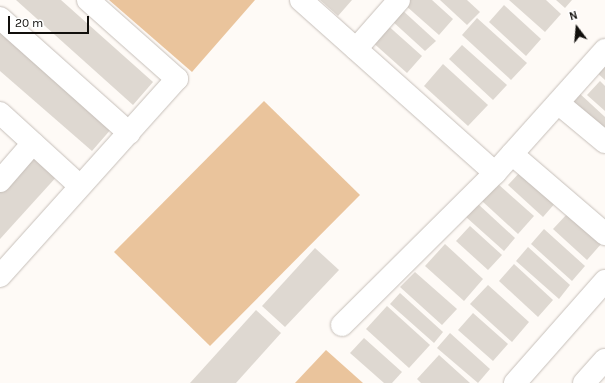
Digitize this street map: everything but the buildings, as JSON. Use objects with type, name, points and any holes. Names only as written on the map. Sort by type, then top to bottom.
[{"type":"street","points":[[0,276],[177,79],[88,0]]},
{"type":"street","points":[[301,0],[496,173]]},
{"type":"street","points":[[356,49],[399,0]]},
{"type":"street","points":[[0,18],[129,133]]},
{"type":"street","points":[[342,325],[496,173],[605,50]]},
{"type":"street","points":[[558,103],[605,142]]},
{"type":"street","points":[[0,113],[80,186]]},
{"type":"street","points":[[0,180],[34,143]]},
{"type":"street","points":[[512,154],[605,234]]},
{"type":"street","points":[[515,383],[605,281]]},
{"type":"street","points":[[584,383],[605,360]]},
{"type":"shaded area","points":[[109,0],[255,0],[192,72]]},
{"type":"shaded area","points":[[264,101],[360,195],[210,346],[114,252]]},
{"type":"shaded area","points":[[326,350],[363,383],[295,383]]}]
